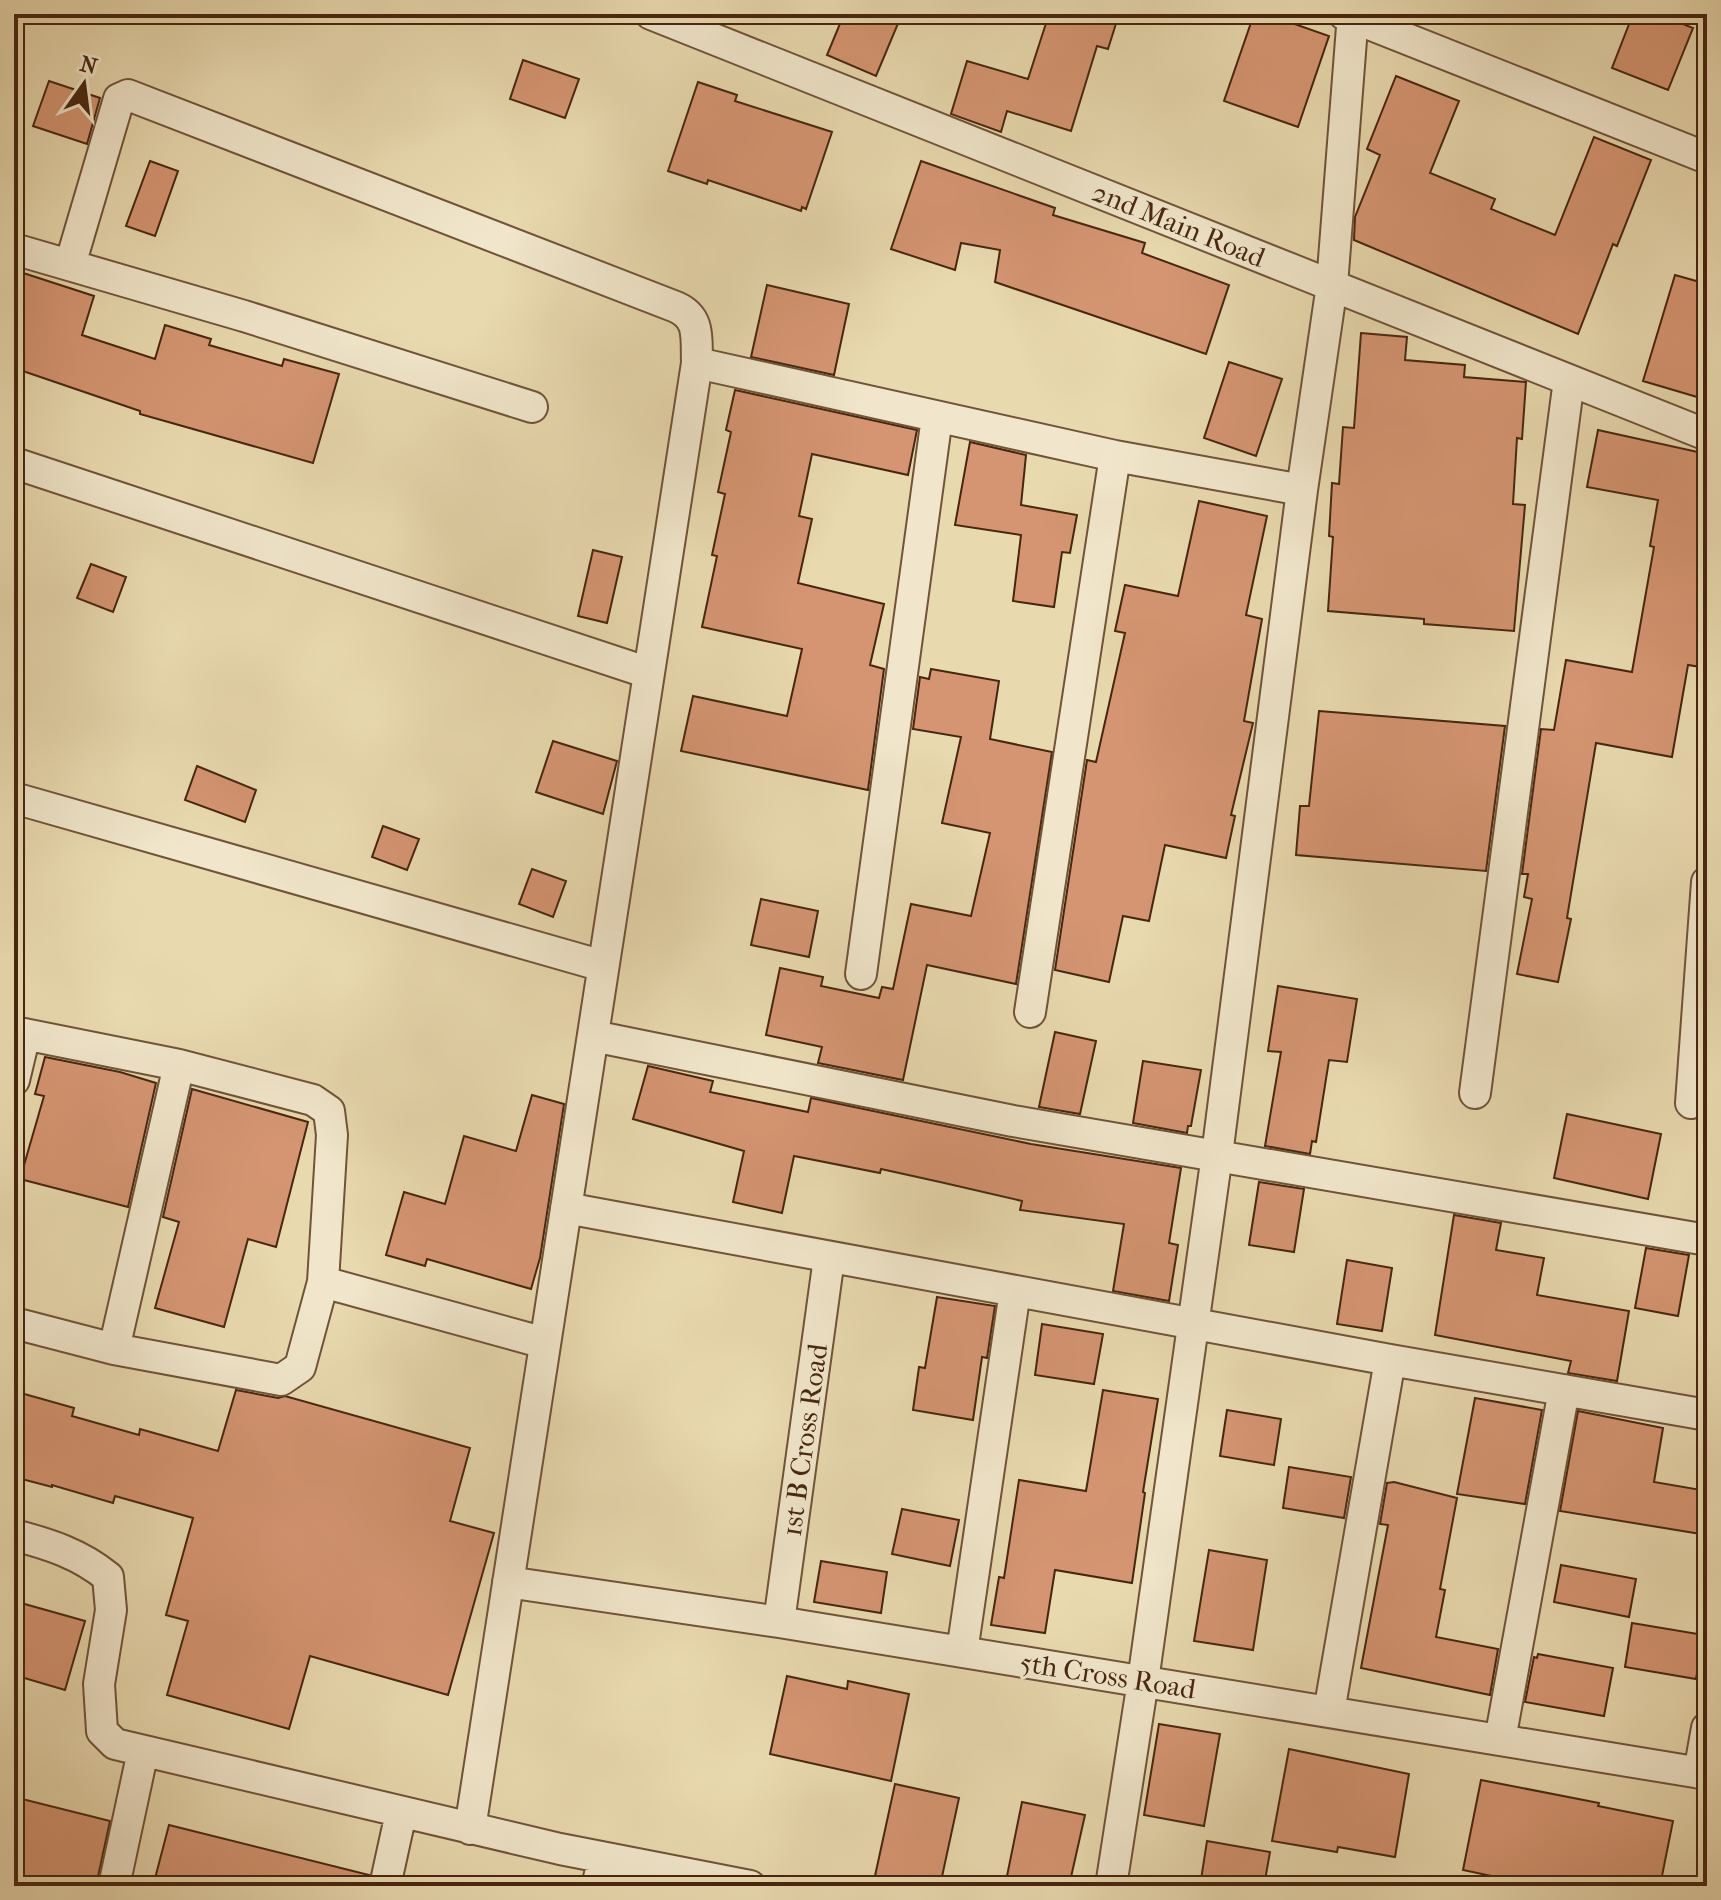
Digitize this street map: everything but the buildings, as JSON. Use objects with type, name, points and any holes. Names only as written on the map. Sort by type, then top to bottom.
[{"type":"street","name":"2nd Main Road","points":[[651,14],[1707,435]]},
{"type":"street","points":[[1111,1886],[1217,1155],[1302,490],[1332,285],[1350,15],[1707,158]]},
{"type":"street","points":[[70,265],[119,99],[128,95],[676,307],[693,318],[696,328],[697,363],[470,1829]]},
{"type":"street","points":[[14,249],[244,316],[532,407]]},
{"type":"street","points":[[697,363],[1115,456],[1302,490]]},
{"type":"street","points":[[1475,1093],[1569,380]]},
{"type":"street","points":[[861,974],[937,417]]},
{"type":"street","points":[[1030,1012],[1115,456]]},
{"type":"street","points":[[14,463],[649,673]]},
{"type":"street","points":[[14,798],[603,966]]},
{"type":"street","points":[[1691,1103],[1707,882]]},
{"type":"street","points":[[14,1080],[19,1033],[179,1065],[313,1100],[329,1111],[332,1135],[323,1282],[300,1367],[281,1380],[114,1349],[14,1323]]},
{"type":"street","points":[[593,1036],[1013,1121],[1707,1240]]},
{"type":"street","points":[[114,1349],[179,1065]]},
{"type":"street","points":[[566,1208],[1390,1360],[1707,1415]]},
{"type":"street","name":"1st B Cross Road","points":[[779,1622],[829,1258]]},
{"type":"street","points":[[323,1282],[545,1343]]},
{"type":"street","points":[[962,1652],[1015,1291]]},
{"type":"street","points":[[1329,1712],[1390,1360]]},
{"type":"street","points":[[1500,1740],[1564,1390]]},
{"type":"street","points":[[14,1535],[53,1545],[89,1561],[108,1577],[111,1610],[99,1684],[102,1731],[115,1744],[470,1829],[600,1872],[750,1886]]},
{"type":"street","name":"5th Cross Road","points":[[508,1582],[779,1622],[1703,1774]]},
{"type":"street","points":[[1703,1774],[1707,1728]]},
{"type":"street","points":[[114,1886],[143,1751]]},
{"type":"street","points":[[385,1886],[401,1813]]}]
